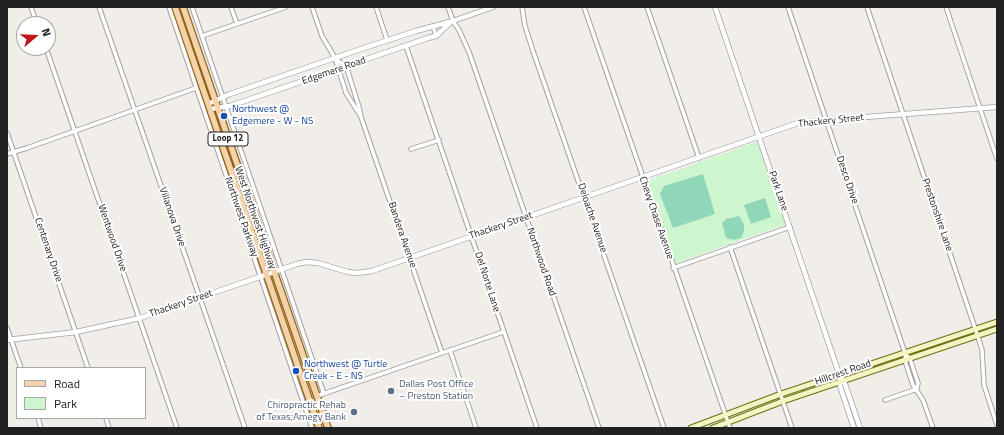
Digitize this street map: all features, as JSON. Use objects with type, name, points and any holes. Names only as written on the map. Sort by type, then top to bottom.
[{"type":"main road","name":"West Northwest Highway","points":[[175,7],[264,275],[319,428]]},
{"type":"main road","name":"West Northwest Highway","points":[[183,7],[328,428]]},
{"type":"main road","name":"Hillcrest Road","points":[[691,428],[781,394],[997,322]]},
{"type":"main road","name":"Hillcrest Road","points":[[713,428],[783,401],[997,329]]},
{"type":"main road","points":[[309,399],[317,396]]},
{"type":"street","name":"Villanova Drive","points":[[99,7],[244,428]]},
{"type":"street","name":"Northwest Parkway","points":[[168,7],[264,275],[312,428]]},
{"type":"street","points":[[192,7],[324,394]]},
{"type":"street","points":[[231,7],[237,24]]},
{"type":"street","points":[[202,36],[286,7]]},
{"type":"street","name":"Bandera Avenue","points":[[312,7],[322,36],[335,58],[337,69],[346,93],[361,117],[442,353]]},
{"type":"street","points":[[376,7],[387,40]]},
{"type":"street","name":"Northwood Road","points":[[448,7],[452,21],[459,30],[469,52],[599,428]]},
{"type":"street","name":"Edgemere Road","points":[[209,107],[215,100],[222,97],[387,40],[493,7]]},
{"type":"street","name":"Deloache Avenue","points":[[522,7],[525,26],[531,44],[664,428]]},
{"type":"street","name":"Chevy Chase Avenue","points":[[584,7],[673,268],[730,428]]},
{"type":"street","points":[[647,7],[700,158]]},
{"type":"street","name":"Park Lane","points":[[715,7],[842,381],[860,428]]},
{"type":"street","name":"Desco Drive","points":[[788,7],[905,353],[913,385],[923,400],[933,428]]},
{"type":"street","name":"Prestonshire Lane","points":[[867,7],[976,329],[982,350],[984,385],[997,424]]},
{"type":"street","points":[[946,7],[997,159]]},
{"type":"street","name":"Edgemere Road","points":[[209,107],[226,107],[436,36],[452,21]]},
{"type":"street","points":[[433,26],[436,36]]},
{"type":"street","name":"Del Norte Lane","points":[[406,46],[537,428]]},
{"type":"street","name":"Wentwood Drive","points":[[49,56],[177,428]]},
{"type":"street","name":"Bandera Avenue","points":[[335,58],[346,66],[360,107],[361,117]]},
{"type":"street","points":[[7,154],[196,88]]},
{"type":"street","name":"Thackery Street","points":[[9,339],[76,332],[140,318],[297,264],[313,263],[348,272],[366,272],[798,123],[997,107]]},
{"type":"street","name":"Centenary Drive","points":[[7,133],[88,367]]},
{"type":"street","points":[[411,149],[439,140]]},
{"type":"street","points":[[673,268],[790,227]]},
{"type":"street","points":[[730,247],[792,428]]},
{"type":"street","points":[[7,328],[9,339],[21,367]]},
{"type":"street","points":[[317,396],[503,332]]},
{"type":"street","points":[[450,350],[476,428]]},
{"type":"street","name":"Park Lane","points":[[842,381],[840,386],[854,428]]},
{"type":"street","points":[[885,400],[917,389]]},
{"type":"green space","points":[[757,142],[786,224],[676,263],[647,181]]},
{"type":"green space","points":[[703,174],[715,214],[673,228],[660,194],[664,186]]},
{"type":"green space","points":[[765,198],[771,217],[751,224],[744,205]]},
{"type":"green space","points":[[739,216],[744,224],[744,231],[741,238],[734,240],[726,238],[722,223],[726,219]]},
{"type":"place","name":"Northwest @ Edgemere - W - NS","points":[[224,116]]},
{"type":"place","name":"Northwest @ Turtle Creek - E - NS","points":[[296,371]]},
{"type":"place","name":"Dallas Post Office – Preston Station","points":[[391,391]]},
{"type":"place","name":"Chiropractic Rehab of Texas;Amegy Bank","points":[[354,412]]}]
